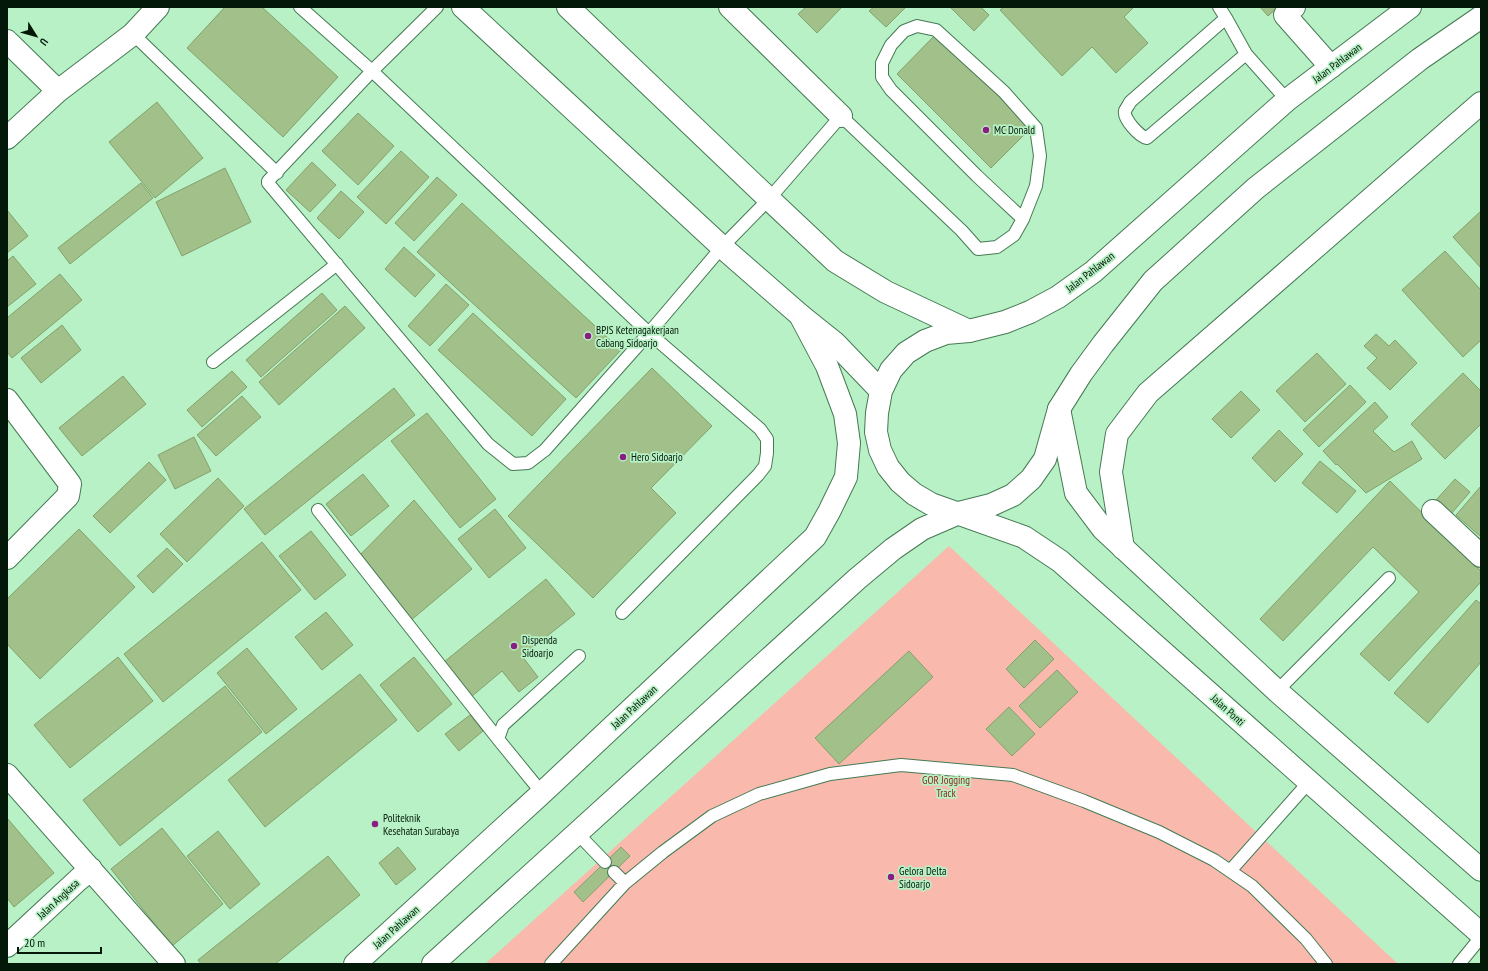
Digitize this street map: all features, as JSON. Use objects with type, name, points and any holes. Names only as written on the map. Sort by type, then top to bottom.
[{"type":"main road","points":[[7,138],[58,92],[133,34],[158,7]]},
{"type":"main road","points":[[463,7],[722,248],[834,343],[881,390]]},
{"type":"main road","points":[[568,7],[768,199],[835,261],[886,292],[969,331]]},
{"type":"main road","points":[[1294,7],[1285,15],[1331,67]]},
{"type":"main road","name":"Jalan Pahlawan","points":[[959,513],[931,504],[914,494],[900,482],[888,467],[880,450],[876,432],[877,413],[881,390],[891,370],[906,353],[925,341],[946,333],[969,331],[1005,322],[1030,312],[1058,297],[1093,272],[1287,100],[1410,7]]},
{"type":"main road","points":[[737,9],[841,116]]},
{"type":"main road","points":[[434,964],[857,579],[893,549],[922,529],[959,513],[992,505],[1013,495],[1031,479],[1045,459],[1059,409],[1081,374],[1103,344],[1153,282],[1256,188],[1420,59],[1481,17]]},
{"type":"main road","points":[[7,41],[58,92]]},
{"type":"main road","points":[[1123,548],[1111,472],[1117,434],[1148,393],[1481,103]]},
{"type":"main road","name":"Jalan Pahlawan","points":[[355,964],[542,793],[815,537],[846,477],[849,443],[845,414],[827,366],[800,315]]},
{"type":"main road","points":[[7,400],[70,484],[68,496],[7,558]]},
{"type":"main road","points":[[1059,409],[1076,493],[1103,529],[1277,691],[1481,870]]},
{"type":"main road","points":[[1433,511],[1481,556]]},
{"type":"main road","name":"Jalan Ponti","points":[[959,513],[1024,537],[1060,561],[1481,936]]},
{"type":"main road","points":[[7,775],[174,964]]},
{"type":"main road","name":"Jalan Angkasa","points":[[7,946],[91,869]]},
{"type":"lane","points":[[300,7],[372,71],[649,333],[760,429],[767,439],[765,466],[758,475],[622,613]]},
{"type":"lane","points":[[437,7],[372,71],[268,181],[268,183],[488,444],[512,464],[528,463],[544,450],[649,333],[722,248],[768,199],[841,116],[978,248],[997,247],[1014,235],[1023,219],[1036,186],[1040,156],[1036,128],[1004,92],[936,30],[917,26],[904,31],[891,45],[882,64],[882,78],[891,90],[977,176],[1023,219]]},
{"type":"lane","points":[[1219,7],[1246,54],[1287,100]]},
{"type":"lane","points":[[1226,18],[1130,102],[1125,110],[1125,116],[1139,135],[1147,138],[1246,54]]},
{"type":"lane","points":[[133,34],[277,173]]},
{"type":"lane","points":[[213,362],[336,264]]},
{"type":"lane","points":[[318,510],[542,793]]},
{"type":"lane","points":[[1277,691],[1389,578]]},
{"type":"lane","points":[[498,739],[503,725],[579,656]]},
{"type":"lane","points":[[551,964],[625,882],[712,816],[759,794],[830,774],[901,766],[1013,775],[1084,801],[1159,832],[1214,860],[1257,891],[1306,939],[1326,964]]},
{"type":"lane","points":[[1230,871],[1309,782]]},
{"type":"lane","points":[[577,834],[605,862]]},
{"type":"lane","points":[[614,872],[625,882]]},
{"type":"lane","points":[[1460,964],[1481,936]]},
{"type":"green space","name":"GOR Jogging Track","points":[[949,546],[1398,964],[485,964]]},
{"type":"building","points":[[225,7],[262,7],[338,77],[283,137],[187,48]]},
{"type":"building","points":[[806,7],[842,7],[817,33],[798,14]]},
{"type":"building","points":[[874,7],[906,7],[886,27],[869,11]]},
{"type":"building","points":[[950,7],[981,7],[989,15],[974,31]]},
{"type":"building","points":[[1004,7],[1134,7],[1124,17],[1148,43],[1116,73],[1092,47],[1062,76],[1000,10]]},
{"type":"building","points":[[1260,7],[1278,7],[1268,16]]},
{"type":"building","points":[[938,32],[1032,127],[991,168],[897,74]]},
{"type":"building","points":[[157,102],[203,158],[155,198],[109,142]]},
{"type":"building","points":[[358,113],[394,146],[358,185],[322,151]]},
{"type":"building","points":[[401,151],[429,177],[386,224],[357,197]]},
{"type":"building","points":[[312,162],[336,185],[310,212],[286,190]]},
{"type":"building","points":[[225,168],[251,222],[182,256],[156,202]]},
{"type":"building","points":[[437,177],[457,195],[414,241],[395,223]]},
{"type":"building","points":[[141,183],[153,198],[70,264],[58,248]]},
{"type":"building","points":[[341,191],[364,212],[339,239],[317,218]]},
{"type":"building","points":[[462,203],[621,350],[576,398],[417,252]]},
{"type":"building","points":[[7,210],[28,236],[7,253]]},
{"type":"building","points":[[1481,211],[1481,268],[1453,237]]},
{"type":"building","points":[[404,247],[435,275],[415,297],[385,269]]},
{"type":"building","points":[[1445,251],[1481,290],[1481,340],[1463,357],[1402,290]]},
{"type":"building","points":[[13,256],[36,284],[7,307],[7,261]]},
{"type":"building","points":[[60,274],[82,300],[12,358],[7,352],[7,318]]},
{"type":"building","points":[[446,284],[469,305],[430,346],[408,326]]},
{"type":"building","points":[[322,293],[337,310],[261,377],[246,360]]},
{"type":"building","points":[[345,306],[365,328],[279,405],[259,382]]},
{"type":"building","points":[[473,313],[566,399],[532,436],[438,350]]},
{"type":"building","points":[[62,325],[81,350],[41,383],[21,358]]},
{"type":"building","points":[[1376,334],[1389,346],[1395,340],[1417,363],[1390,390],[1367,368],[1377,358],[1364,346]]},
{"type":"building","points":[[1317,353],[1346,384],[1305,422],[1276,391]]},
{"type":"building","name":"Hero Sidoarjo","points":[[652,368],[712,426],[651,488],[676,513],[593,598],[508,516]]},
{"type":"building","points":[[232,371],[247,387],[202,427],[187,410]]},
{"type":"building","points":[[1463,373],[1481,391],[1481,424],[1445,459],[1411,424]]},
{"type":"building","points":[[123,376],[146,404],[82,456],[59,428]]},
{"type":"building","points":[[1350,385],[1366,402],[1319,447],[1303,430]]},
{"type":"building","points":[[394,388],[415,415],[265,535],[244,509]]},
{"type":"building","points":[[1241,391],[1260,410],[1231,438],[1212,419]]},
{"type":"building","points":[[242,396],[261,417],[216,456],[197,435]]},
{"type":"building","points":[[1375,402],[1388,417],[1373,431],[1394,452],[1412,441],[1422,459],[1366,493],[1323,451]]},
{"type":"building","points":[[427,413],[496,499],[460,528],[391,441]]},
{"type":"building","points":[[1279,430],[1303,454],[1275,482],[1252,458]]},
{"type":"building","points":[[194,437],[211,471],[175,489],[158,455]]},
{"type":"building","points":[[1320,461],[1356,491],[1337,513],[1302,483]]},
{"type":"building","points":[[149,462],[166,480],[110,533],[93,516]]},
{"type":"building","points":[[363,474],[389,506],[351,536],[326,504]]},
{"type":"building","points":[[218,478],[244,506],[187,562],[160,534]]},
{"type":"building","points":[[1455,479],[1470,492],[1451,514],[1436,500]]},
{"type":"building","points":[[1390,481],[1481,571],[1481,582],[1389,681],[1360,654],[1419,592],[1373,547],[1283,641],[1260,619]]},
{"type":"building","points":[[1481,486],[1481,537],[1456,515]]},
{"type":"building","points":[[414,500],[472,569],[410,621],[358,557]]},
{"type":"building","points":[[495,509],[526,548],[489,578],[458,539]]},
{"type":"building","points":[[79,529],[135,587],[40,679],[7,644],[7,599]]},
{"type":"building","points":[[311,531],[346,575],[315,600],[279,556]]},
{"type":"building","points":[[262,542],[301,590],[163,702],[124,654]]},
{"type":"building","points":[[167,548],[183,564],[153,593],[137,576]]},
{"type":"building","points":[[546,579],[575,614],[522,656],[538,677],[519,692],[502,671],[471,697],[444,662]]},
{"type":"building","points":[[1476,600],[1481,604],[1481,662],[1428,723],[1394,693]]},
{"type":"building","points":[[326,612],[353,645],[322,670],[295,637]]},
{"type":"building","points":[[1035,640],[1054,659],[1024,688],[1006,669]]},
{"type":"building","points":[[247,648],[297,709],[266,734],[217,673]]},
{"type":"building","points":[[909,651],[933,677],[839,764],[815,738]]},
{"type":"building","points":[[118,657],[153,701],[70,768],[34,725]]},
{"type":"building","points":[[414,657],[452,704],[418,732],[380,685]]},
{"type":"building","points":[[1057,670],[1078,692],[1040,728],[1019,706]]},
{"type":"building","points":[[360,674],[397,720],[265,827],[228,780]]},
{"type":"building","points":[[225,686],[262,732],[120,846],[83,800]]},
{"type":"building","points":[[1009,707],[1035,734],[1012,756],[986,729]]},
{"type":"building","points":[[470,715],[483,731],[459,751],[445,734]]},
{"type":"building","points":[[7,818],[54,873],[14,907],[7,898]]},
{"type":"building","points":[[162,828],[223,904],[172,946],[111,869]]},
{"type":"building","points":[[218,831],[260,884],[230,909],[187,856]]},
{"type":"building","points":[[398,847],[416,869],[396,885],[379,863]]},
{"type":"building","points":[[621,847],[630,856],[583,902],[574,892]]},
{"type":"building","points":[[328,856],[360,895],[275,964],[201,964],[198,960]]},
{"type":"place","name":"MC Donald","points":[[986,130]]},
{"type":"place","name":"BPJS Ketenagakerjaan Cabang Sidoarjo","points":[[588,336]]},
{"type":"place","name":"Hero Sidoarjo","points":[[623,457]]},
{"type":"place","name":"Dispenda Sidoarjo","points":[[514,646]]},
{"type":"place","name":"Politeknik Kesehatan Surabaya","points":[[375,824]]},
{"type":"place","name":"Gelora Delta Sidoarjo","points":[[891,877]]}]
